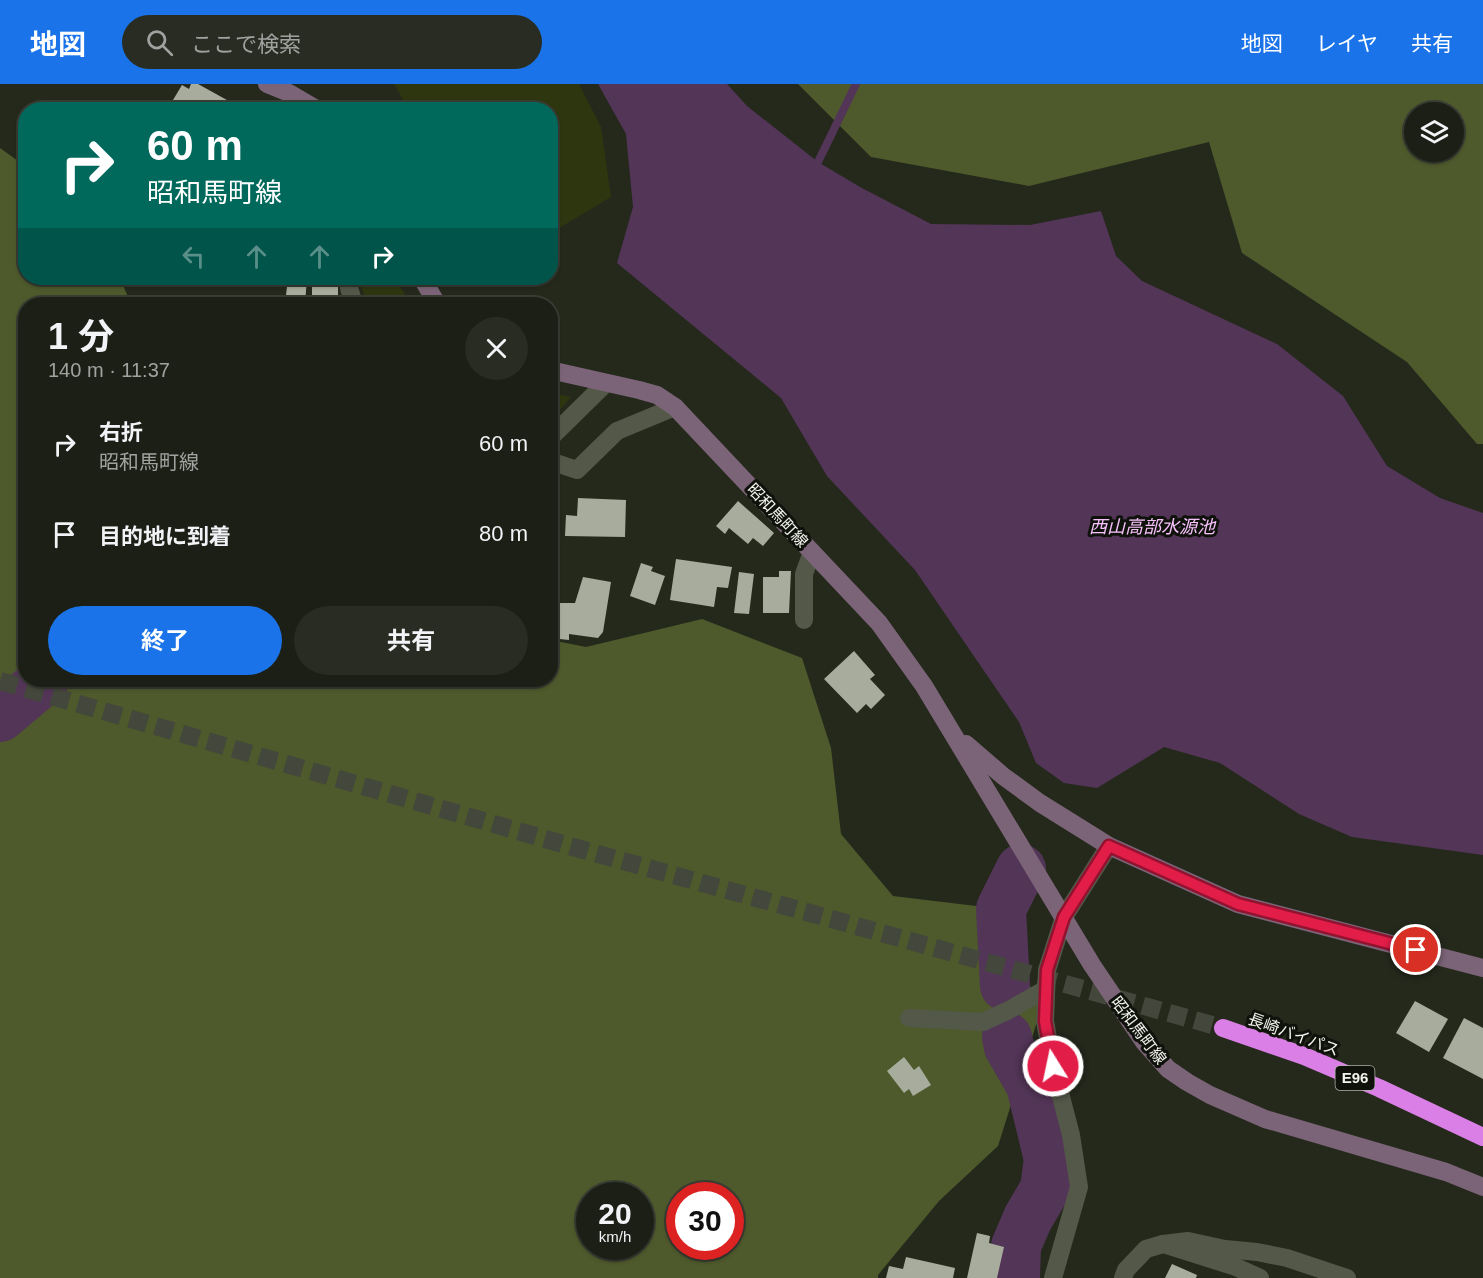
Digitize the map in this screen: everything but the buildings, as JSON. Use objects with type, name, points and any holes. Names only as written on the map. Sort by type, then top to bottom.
[{"type":"highway","name":"長崎バイパス","points":[[1222,1028],[1304,1056],[1483,1137]]},
{"type":"main road","points":[[267,84],[304,102]]},
{"type":"main road","name":"昭和馬町線","points":[[558,372],[657,395],[675,407],[879,623],[954,733],[1098,974],[1144,1042],[1168,1069],[1187,1082],[1265,1119],[1446,1172],[1483,1187]]},
{"type":"main road","name":"昭和馬町線","points":[[954,733],[1003,776],[1040,803],[1109,846],[1238,904],[1483,968]]},
{"type":"street","points":[[558,430],[606,382]]},
{"type":"street","points":[[558,464],[578,470],[617,431],[675,407]]},
{"type":"street","points":[[804,620],[804,574],[812,552]]},
{"type":"street","points":[[1053,1278],[1079,1187],[1071,1135],[1053,1066],[1045,1021],[1047,970],[1064,917],[1109,846]]},
{"type":"street","points":[[909,1018],[983,1022],[1046,989]]},
{"type":"street","points":[[1122,1278],[1126,1270],[1146,1249],[1188,1241],[1287,1258],[1347,1278]]},
{"type":"street","points":[[1163,1244],[1236,1267],[1260,1278]]},
{"type":"green space","points":[[392,84],[579,84],[601,127],[611,197],[558,229],[558,102],[404,102],[395,85]]},
{"type":"green space","points":[[798,84],[1483,84],[1483,444],[1477,444],[1407,362],[1242,253],[1209,142],[1029,186],[871,157]]},
{"type":"green space","points":[[0,148],[18,161],[18,285],[123,285],[128,297],[18,297],[18,687],[558,687],[558,641],[586,647],[702,619],[802,658],[831,748],[841,834],[893,896],[1001,909],[1040,1012],[998,1146],[939,1201],[878,1275],[878,1278],[0,1278]]},
{"type":"green space","points":[[360,285],[399,285],[407,297],[365,297]]},
{"type":"green space","points":[[558,395],[571,397],[558,412]]},
{"type":"water","name":"西山高部水源池","points":[[598,84],[727,84],[747,106],[818,162],[931,224],[1030,225],[1101,211],[1116,256],[1142,281],[1277,344],[1343,396],[1387,466],[1440,498],[1483,513],[1483,855],[1352,837],[1299,814],[1220,763],[1164,747],[1097,788],[1064,783],[1036,763],[1019,722],[915,570],[827,476],[781,398],[617,263],[633,207],[626,134]]},
{"type":"waterway","points":[[818,162],[856,84]]},
{"type":"waterway","points":[[0,717],[36,687]]},
{"type":"waterway","points":[[1005,986],[1001,909],[1021,869]]},
{"type":"waterway","points":[[1007,1037],[1009,1047],[1031,1085],[1049,1159],[1045,1189],[1028,1218],[1016,1246],[1015,1278]]},
{"type":"tunnel","points":[[0,681],[18,686]]},
{"type":"tunnel","points":[[21,687],[580,849],[1223,1028]]},
{"type":"route","points":[[1053,1066],[1045,1021],[1047,970],[1064,917],[1109,846],[1238,904],[1416,950]]}]
